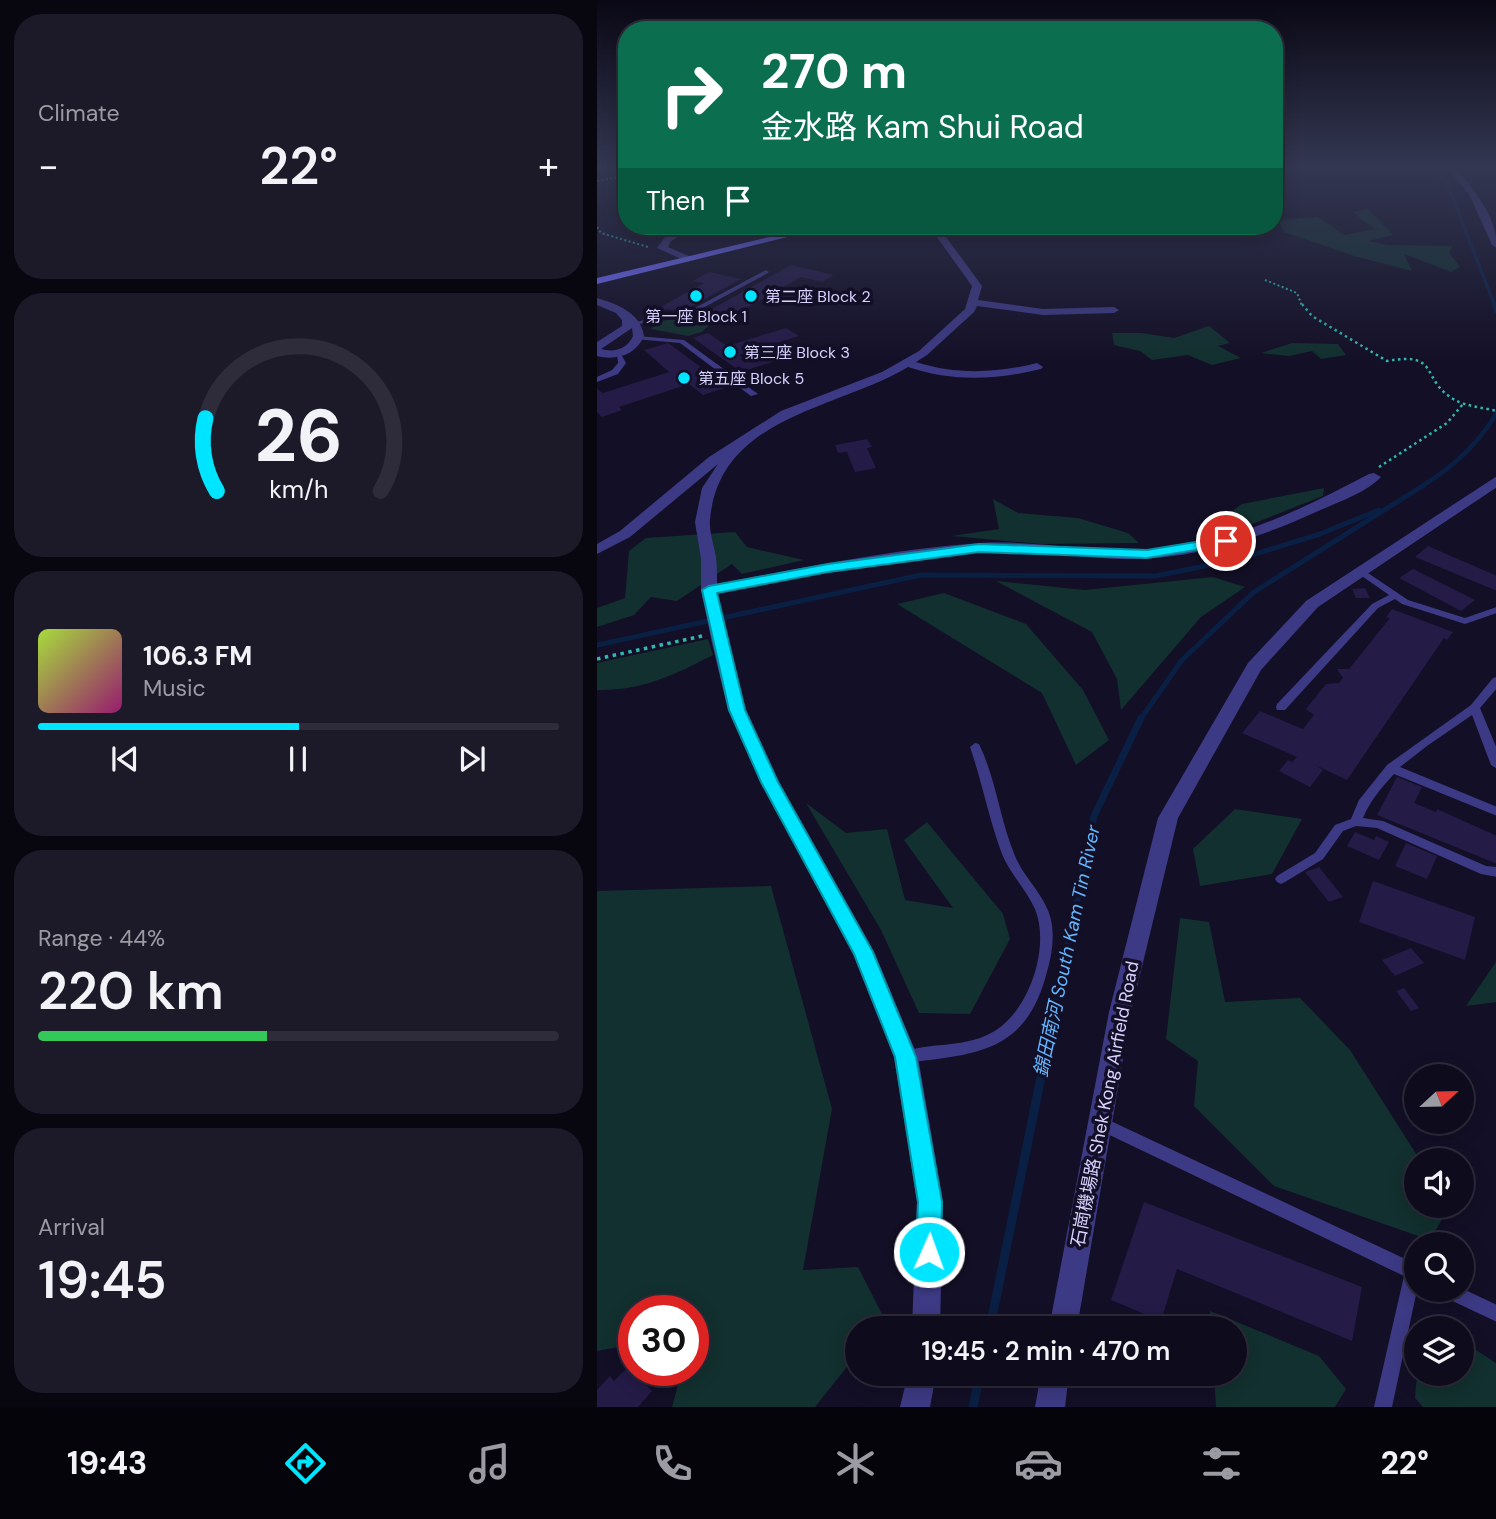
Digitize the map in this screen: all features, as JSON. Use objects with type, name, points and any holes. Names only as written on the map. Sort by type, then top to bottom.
[{"type":"main road","points":[[597,281],[789,235]]},
{"type":"street","points":[[676,235],[662,244],[663,249],[688,259]]},
{"type":"street","points":[[597,550],[625,534],[714,460],[785,414],[886,375],[923,353],[970,310],[977,286],[940,235]]},
{"type":"street","points":[[597,301],[621,312],[635,323],[637,338],[631,349],[619,355],[598,353]]},
{"type":"street","points":[[973,302],[1043,312],[1114,310]]},
{"type":"street","points":[[598,353],[627,327],[628,320],[621,312]]},
{"type":"street","points":[[907,363],[942,373],[982,375],[1037,367]]},
{"type":"street","points":[[735,447],[709,488],[702,522],[709,559],[709,590],[719,638],[737,710],[770,782],[863,952],[906,1057],[930,1202],[926,1316]]},
{"type":"street","points":[[709,590],[828,568],[979,548],[1147,554],[1226,541],[1304,514],[1374,477]]},
{"type":"street","name":"石崗機場路 Shek Kong Airfield Road","points":[[1065,1316],[1120,1012],[1168,818],[1254,667],[1312,604],[1496,480]]},
{"type":"street","points":[[915,1407],[919,1386]]},
{"type":"street","points":[[1050,1407],[1053,1386]]},
{"type":"lane","points":[[635,323],[695,310],[766,272]]},
{"type":"lane","points":[[637,338],[682,341],[754,394]]},
{"type":"lane","points":[[597,380],[619,369],[622,363],[619,355]]},
{"type":"lane","points":[[1362,572],[1405,602],[1465,621],[1496,610]]},
{"type":"lane","points":[[1281,707],[1375,606],[1394,596]]},
{"type":"lane","points":[[1355,822],[1359,808],[1391,768],[1475,708],[1496,680]]},
{"type":"lane","points":[[1475,708],[1496,765]]},
{"type":"lane","points":[[906,1057],[984,1044],[1009,1033],[1023,1016],[1038,985],[1047,932],[1042,910],[1008,855],[993,795],[975,747]]},
{"type":"lane","points":[[1391,768],[1496,812]]},
{"type":"lane","points":[[1281,879],[1319,856],[1339,828],[1355,822],[1379,824],[1485,871],[1496,872]]},
{"type":"lane","points":[[1099,1122],[1404,1268]]},
{"type":"lane","points":[[1383,1407],[1408,1302]]},
{"type":"lane","points":[[1472,1302],[1496,1314]]},
{"type":"path","points":[[599,231],[663,249]]},
{"type":"path","points":[[1265,280],[1297,293],[1302,299],[1303,307],[1312,316],[1384,360],[1410,357],[1424,363],[1442,391],[1463,404],[1496,411]]},
{"type":"path","points":[[1374,477],[1376,469],[1447,423],[1463,404]]},
{"type":"path","points":[[597,659],[719,638]]},
{"type":"green space","points":[[1283,231],[1338,231],[1344,235],[1366,231],[1389,231],[1393,235],[1369,241],[1388,245],[1453,246],[1449,252],[1460,267],[1451,272],[1404,254],[1412,271],[1354,256]]},
{"type":"green space","points":[[697,316],[714,320],[702,332],[688,336],[651,329],[660,321]]},
{"type":"green space","points":[[1209,326],[1230,343],[1218,346],[1241,358],[1212,365],[1188,355],[1152,360],[1140,351],[1114,345],[1112,333],[1141,333],[1174,338]]},
{"type":"green space","points":[[1292,343],[1338,344],[1346,355],[1321,359],[1312,351],[1289,356],[1261,353]]},
{"type":"green space","points":[[1324,488],[1323,496],[1247,526],[1215,523],[1242,504]]},
{"type":"green space","points":[[993,499],[1018,513],[1078,518],[1128,533],[1139,543],[1040,544],[952,536],[999,529]]},
{"type":"green space","points":[[735,532],[747,547],[804,560],[742,574],[732,564],[677,601],[651,597],[634,615],[597,627],[597,608],[625,598],[629,551],[646,538]]},
{"type":"green space","points":[[1213,577],[1245,587],[1201,617],[1121,710],[1117,679],[1092,632],[996,581],[1085,590]]},
{"type":"green space","points":[[944,593],[1026,624],[1083,690],[1109,740],[1076,765],[1042,693],[897,604]]},
{"type":"green space","points":[[708,639],[713,655],[685,669],[643,685],[597,690],[597,663]]},
{"type":"green space","points":[[806,803],[846,833],[887,829],[905,900],[953,908],[904,840],[927,822],[1003,914],[1010,939],[970,1014],[919,1013],[881,930]]},
{"type":"green space","points":[[1235,809],[1302,819],[1272,874],[1200,886],[1193,849]]},
{"type":"green space","points":[[771,886],[832,1109],[803,1270],[858,1267],[882,1314],[845,1316],[845,1369],[815,1407],[672,1407],[678,1386],[709,1386],[709,1295],[618,1295],[618,1347],[597,1351],[597,891]]},
{"type":"green space","points":[[1180,918],[1209,922],[1225,1002],[1300,998],[1350,1050],[1412,1148],[1404,1148],[1404,1218],[1443,1218],[1435,1232],[1407,1232],[1274,1186],[1194,1106],[1198,1061],[1166,1039]]},
{"type":"green space","points":[[1496,962],[1496,1002],[1466,1006]]},
{"type":"green space","points":[[1247,1326],[1319,1356],[1346,1389],[1335,1407],[1216,1407],[1215,1386],[1247,1386]]},
{"type":"green space","points":[[1474,1349],[1496,1363],[1496,1407],[1423,1407],[1415,1398],[1416,1386],[1474,1386]]},
{"type":"building","name":"第二座 Block 2","points":[[791,265],[834,275],[822,282],[801,277],[739,312],[732,310],[717,319],[701,315]]},
{"type":"building","name":"第一座 Block 1","points":[[709,272],[741,279],[685,310],[657,309],[704,283],[693,281]]},
{"type":"building","name":"第三座 Block 3","points":[[786,328],[799,336],[739,355],[750,362],[805,345],[812,349],[741,372],[693,338],[708,333],[727,346]]},
{"type":"building","name":"第五座 Block 5","points":[[668,343],[728,387],[703,395],[689,384],[619,407],[622,410],[602,417],[597,412],[597,389],[603,393],[669,372],[644,350]]},
{"type":"building","points":[[867,439],[872,447],[867,448],[876,468],[855,472],[847,452],[838,453],[835,445]]},
{"type":"building","points":[[1428,546],[1497,576],[1497,591],[1415,557]]},
{"type":"building","points":[[1413,569],[1475,600],[1461,611],[1399,578]]},
{"type":"building","points":[[1365,588],[1370,598],[1356,598],[1352,589]]},
{"type":"building","points":[[1392,609],[1453,632],[1447,640],[1444,638],[1347,780],[1315,765],[1323,770],[1310,787],[1279,771],[1288,760],[1292,762],[1297,757],[1242,733],[1260,711],[1303,729],[1314,715],[1306,709],[1326,684],[1339,683],[1343,678],[1337,669],[1349,669],[1390,618],[1386,617]]},
{"type":"building","points":[[1397,777],[1422,787],[1414,803],[1436,812],[1437,809],[1497,836],[1497,864],[1377,815]]},
{"type":"building","points":[[1355,832],[1374,840],[1376,836],[1389,842],[1379,860],[1347,846]]},
{"type":"building","points":[[1406,843],[1437,856],[1427,879],[1395,866]]},
{"type":"building","points":[[1319,867],[1343,897],[1329,902],[1305,872]]},
{"type":"building","points":[[1373,881],[1475,917],[1465,960],[1359,922]]},
{"type":"building","points":[[1411,948],[1424,963],[1395,976],[1382,960]]},
{"type":"building","points":[[1404,988],[1419,1008],[1411,1011],[1396,991]]},
{"type":"building","points":[[1144,1202],[1362,1287],[1352,1341],[1177,1269],[1163,1316],[1149,1316],[1111,1300]]},
{"type":"building","points":[[610,1376],[614,1381],[618,1377],[618,1386],[647,1386],[652,1391],[638,1407],[597,1407],[597,1390]]},
{"type":"waterway","name":"錦田南河 South Kam Tin River","points":[[1465,231],[1495,306]]},
{"type":"waterway","name":"錦田南河 South Kam Tin River","points":[[1494,304],[1497,312]]},
{"type":"waterway","name":"錦田南河 South Kam Tin River","points":[[1422,486],[1464,454],[1497,412]]},
{"type":"waterway","name":"錦田南河 South Kam Tin River","points":[[1140,720],[1182,660],[1254,592],[1424,485]]},
{"type":"waterway","points":[[597,645],[921,575],[1156,576],[1239,559],[1320,534],[1379,510]]},
{"type":"waterway","name":"錦田南河 South Kam Tin River","points":[[1053,1020],[1094,816],[1140,720]]},
{"type":"waterway","name":"錦田南河 South Kam Tin River","points":[[992,1316],[1053,1018]]},
{"type":"waterway","name":"錦田南河 South Kam Tin River","points":[[973,1407],[977,1386]]},
{"type":"place","name":"第一座 Block 1","points":[[696,296]]},
{"type":"place","name":"第二座 Block 2","points":[[751,296]]},
{"type":"place","name":"第三座 Block 3","points":[[730,352]]},
{"type":"place","name":"第五座 Block 5","points":[[684,378]]},
{"type":"route","points":[[929,1252],[930,1202],[906,1057],[863,952],[770,782],[737,710],[709,590],[828,568],[979,548],[1147,554],[1226,541]]}]
